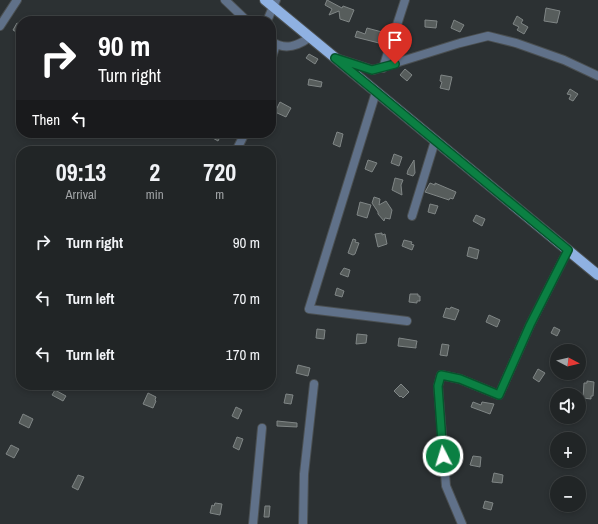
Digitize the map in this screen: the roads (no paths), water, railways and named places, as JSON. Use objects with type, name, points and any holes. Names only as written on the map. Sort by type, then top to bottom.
[{"type":"main road","points":[[265,0],[275,4],[310,38],[598,275]]},
{"type":"street","points":[[0,26],[17,0]]},
{"type":"street","points":[[225,0],[242,16]]},
{"type":"street","points":[[383,68],[405,0]]},
{"type":"street","points":[[269,16],[275,4]]},
{"type":"street","points":[[335,58],[372,70],[383,68],[439,49],[488,36],[516,43],[564,60],[598,76]]},
{"type":"street","points":[[276,44],[286,46],[298,46],[310,38]]},
{"type":"street","points":[[376,92],[309,309],[407,321]]},
{"type":"street","points":[[412,216],[435,141]]},
{"type":"street","points":[[462,524],[446,486],[438,386],[441,375],[460,379],[499,395],[530,325],[568,250]]},
{"type":"street","points":[[303,524],[304,474],[314,384]]},
{"type":"street","points":[[253,524],[262,428]]}]
